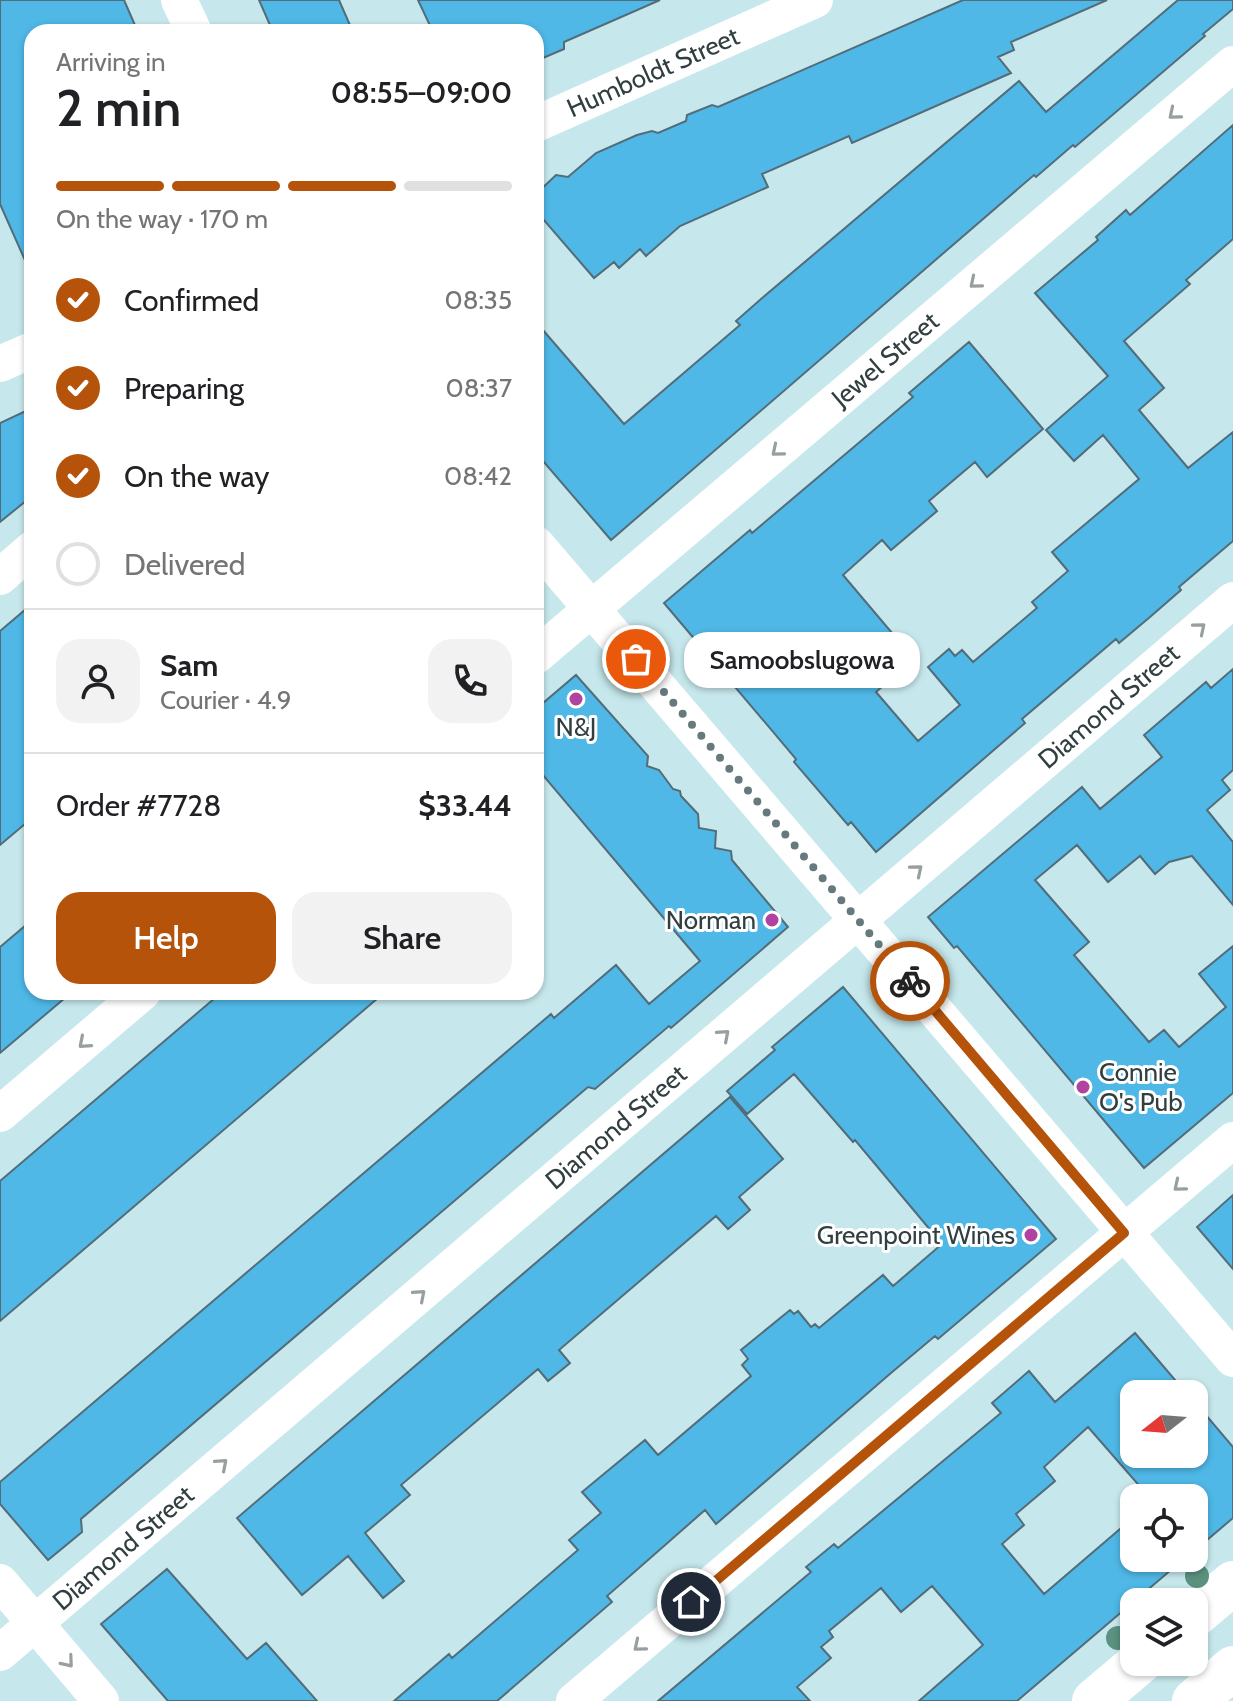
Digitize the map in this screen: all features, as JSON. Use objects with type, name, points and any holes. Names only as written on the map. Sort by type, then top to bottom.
[{"type":"main road","points":[[1208,1604],[1233,1583]]},
{"type":"main road","points":[[1194,1701],[1233,1668]]},
{"type":"main road","points":[[1094,1701],[1123,1676]]},
{"type":"street","points":[[179,0],[190,24]]},
{"type":"street","name":"Humboldt Street","points":[[544,120],[815,0]]},
{"type":"street","name":"Jewel Street","points":[[544,649],[1233,64]]},
{"type":"street","points":[[0,364],[24,354]]},
{"type":"street","points":[[544,553],[1233,1359]]},
{"type":"street","points":[[0,577],[24,556]]},
{"type":"street","name":"Diamond Street","points":[[0,1653],[1233,600]]},
{"type":"street","points":[[0,1114],[134,1000]]},
{"type":"street","points":[[574,1701],[1233,1140]]},
{"type":"street","points":[[0,1582],[101,1701]]},
{"type":"building","points":[[0,0],[124,0],[134,24],[24,24],[24,258],[0,204]]},
{"type":"building","points":[[259,0],[339,0],[350,24],[270,24]]},
{"type":"building","points":[[418,0],[660,0],[564,42],[564,49],[544,58],[544,24],[429,24]]},
{"type":"building","points":[[963,0],[1107,0],[1011,42],[1014,50],[998,57],[1011,73],[852,143],[849,136],[762,174],[768,187],[680,226],[646,256],[640,249],[619,268],[614,262],[594,278],[544,220],[544,186],[556,175],[568,177],[596,153],[637,135],[652,131],[658,133],[686,121],[687,115],[712,105],[718,107]]},
{"type":"building","points":[[1178,0],[1233,0],[1233,9],[1203,34],[1205,36],[1075,147],[1073,145],[1036,177],[1034,175],[611,540],[544,462],[544,331],[624,424],[740,325],[736,321],[761,299],[1019,81],[1046,112]]},
{"type":"building","points":[[1233,125],[1233,239],[1186,280],[1190,284],[1124,341],[1164,388],[1139,410],[1188,468],[1233,432],[1233,541],[1179,587],[1181,590],[1150,617],[1119,643],[1116,639],[1022,719],[1025,723],[876,852],[851,822],[848,825],[794,762],[796,759],[664,603],[913,397],[909,393],[969,342],[1043,429],[987,477],[975,462],[929,501],[937,511],[891,550],[882,540],[843,575],[914,659],[876,692],[918,741],[960,705],[928,667],[949,649],[955,656],[962,650],[973,662],[1037,608],[1032,602],[1068,571],[1052,552],[1139,479],[1103,435],[1074,461],[1046,430],[1108,376],[1035,293],[1098,240],[1096,237],[1126,210],[1130,215]]},
{"type":"building","points":[[24,412],[24,502],[0,522],[0,423]]},
{"type":"building","points":[[24,611],[24,825],[0,845],[0,631]]},
{"type":"building","points":[[1233,669],[1233,770],[1222,780],[1230,790],[1207,810],[1233,842],[1233,905],[1192,856],[1169,862],[1155,874],[1140,856],[1108,882],[1077,845],[1035,880],[1089,942],[1074,955],[1149,1042],[1164,1030],[1179,1047],[1226,1007],[1199,974],[1233,946],[1233,1093],[1144,1168],[957,946],[954,948],[928,917],[1082,787],[1100,809],[1162,757],[1144,735],[1206,682],[1211,688]]},
{"type":"building","points":[[576,675],[648,756],[647,766],[659,770],[673,789],[680,791],[698,814],[699,828],[716,831],[715,848],[731,851],[732,860],[788,927],[595,1089],[588,1087],[81,1519],[82,1532],[48,1560],[0,1504],[0,1482],[551,1014],[554,1018],[616,965],[649,1004],[700,961],[544,776],[544,702]]},
{"type":"building","points":[[24,927],[24,1000],[63,1000],[0,1053],[0,947]]},
{"type":"building","points":[[843,987],[1056,1239],[938,1339],[935,1336],[716,1524],[705,1510],[607,1596],[612,1602],[497,1701],[394,1701],[449,1654],[452,1658],[578,1550],[569,1540],[601,1513],[582,1492],[645,1440],[658,1455],[751,1376],[742,1365],[748,1359],[741,1350],[790,1310],[794,1314],[798,1311],[811,1327],[815,1324],[819,1328],[883,1275],[893,1286],[942,1244],[855,1140],[853,1142],[794,1074],[747,1114],[727,1091],[775,1050],[772,1047]]},
{"type":"building","points":[[213,1000],[376,1000],[0,1321],[0,1181]]},
{"type":"building","points":[[730,1097],[783,1159],[739,1197],[750,1210],[728,1229],[716,1216],[559,1350],[570,1363],[548,1381],[538,1369],[401,1485],[410,1495],[365,1533],[404,1581],[383,1598],[348,1556],[302,1595],[237,1518]]},
{"type":"building","points":[[1233,1195],[1233,1269],[1197,1227]]},
{"type":"building","points":[[1135,1333],[1175,1380],[1120,1380],[1120,1464],[1088,1427],[1044,1467],[1055,1481],[1016,1514],[1024,1525],[1002,1544],[1044,1594],[1120,1529],[1120,1572],[1169,1572],[1150,1588],[1120,1588],[1120,1613],[1017,1701],[919,1701],[983,1645],[932,1586],[901,1612],[881,1588],[829,1631],[833,1637],[821,1647],[831,1658],[797,1687],[810,1701],[658,1701],[811,1572],[806,1567],[834,1544],[838,1548],[1001,1413],[992,1403],[1029,1371],[1055,1402]]},
{"type":"building","points":[[1208,1418],[1233,1447],[1233,1518],[1208,1539],[1208,1484],[1138,1484],[1124,1468],[1208,1468]]},
{"type":"building","points":[[167,1569],[247,1659],[266,1643],[317,1701],[168,1701],[101,1624]]},
{"type":"way so far","points":[[636,659],[910,981]]},
{"type":"place","name":"Samoobslugowa","points":[[636,659]]},
{"type":"place","name":"N&J","points":[[576,699]]},
{"type":"place","name":"Norman","points":[[772,920]]},
{"type":"place","name":"Connie O's Pub","points":[[1083,1087]]},
{"type":"place","name":"Greenpoint Wines","points":[[1031,1235]]},
{"type":"route","points":[[691,1602],[1124,1233],[910,981]]}]
